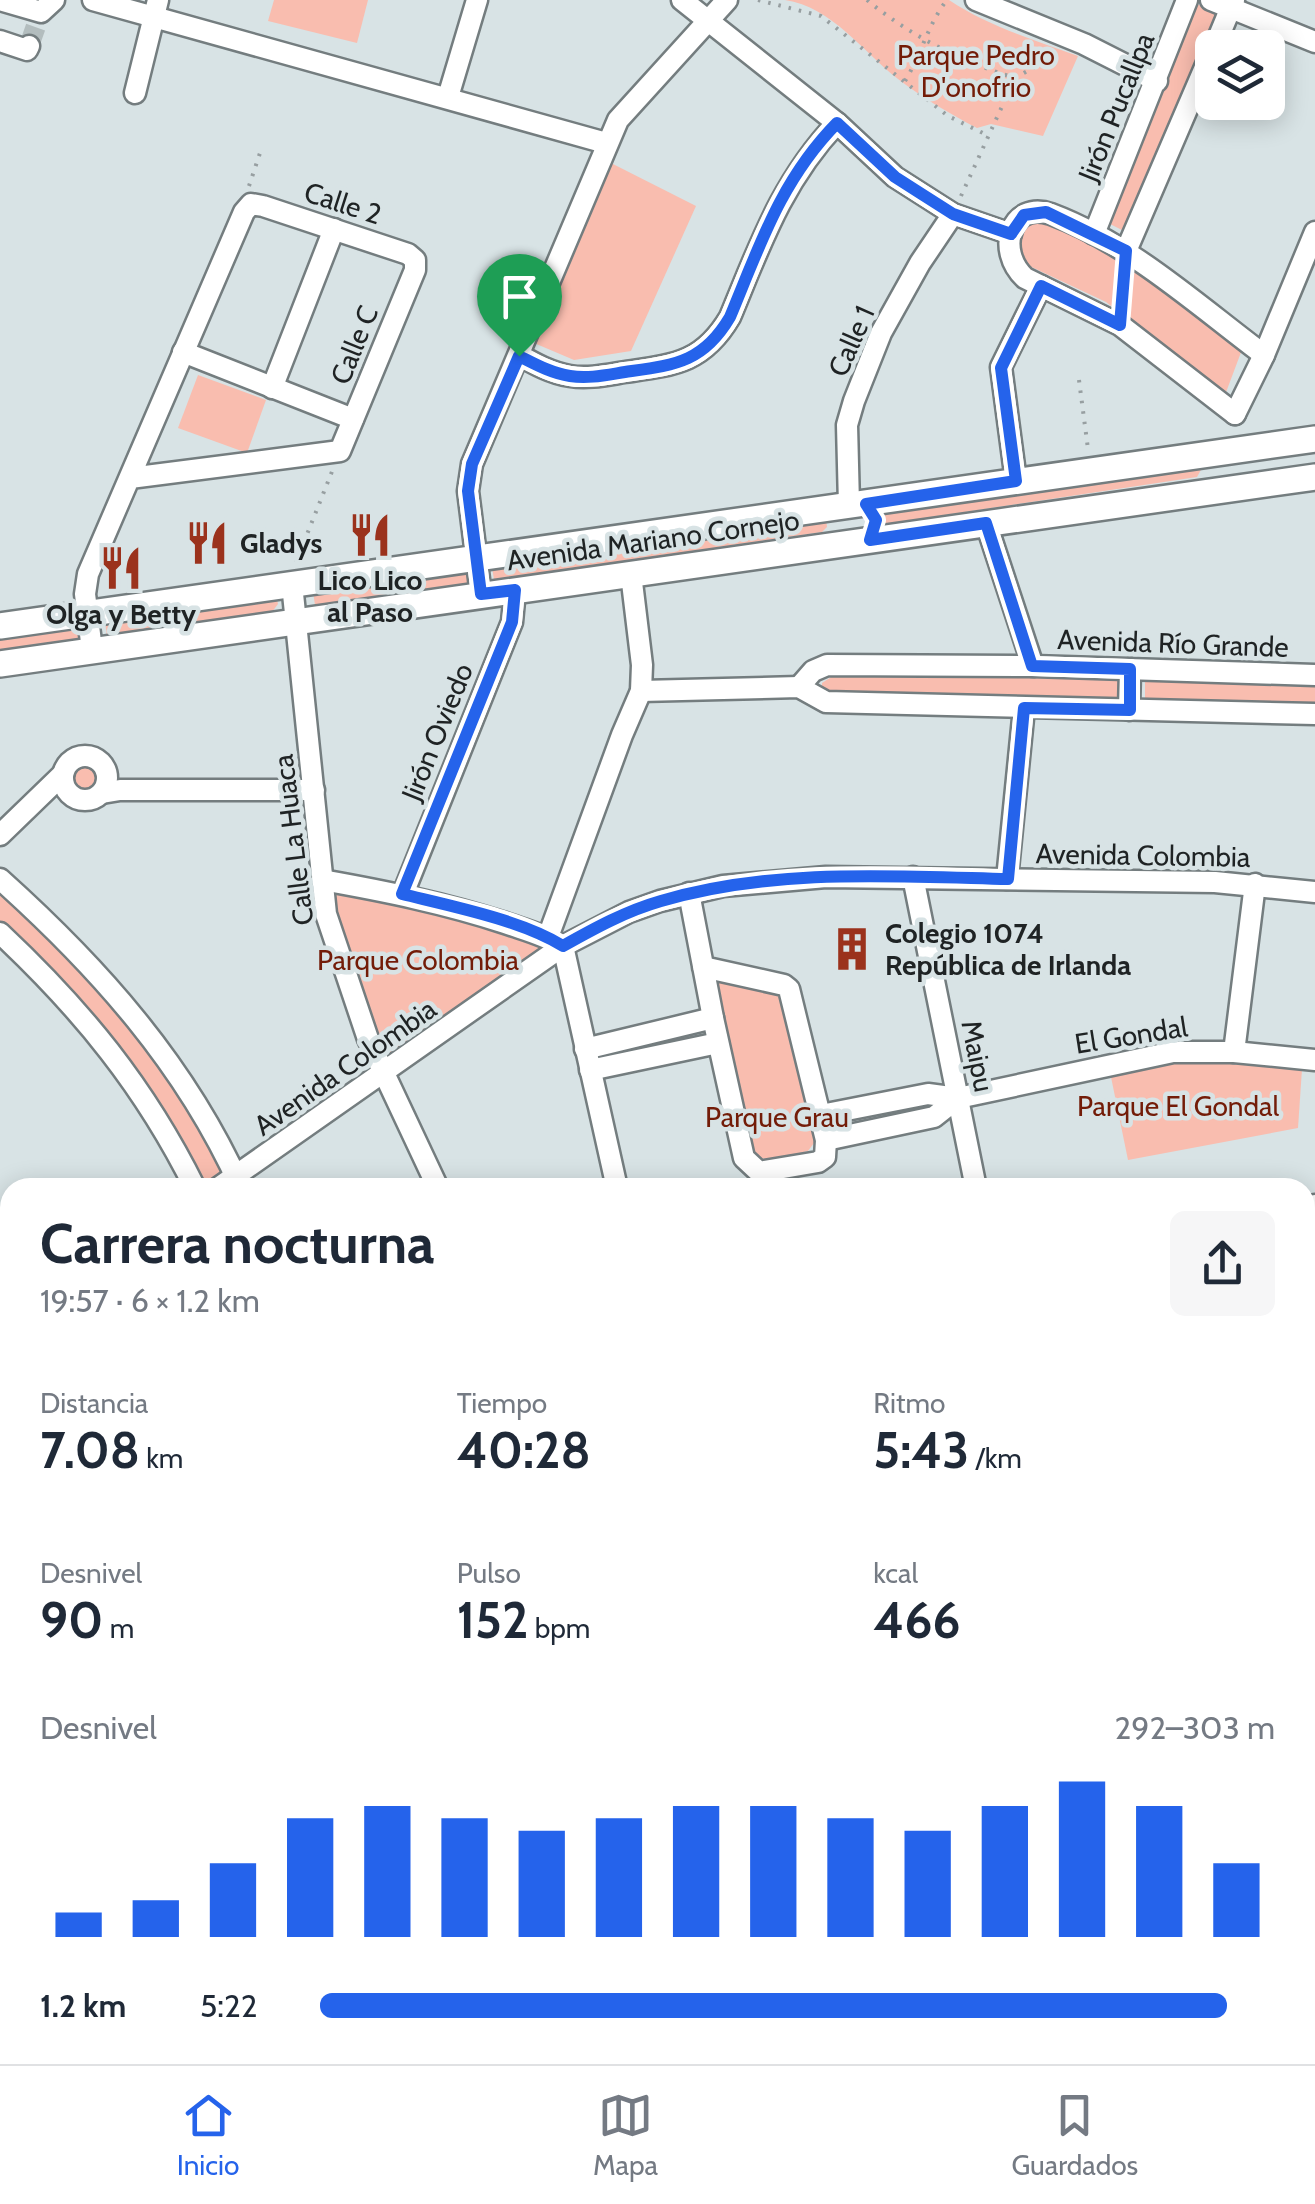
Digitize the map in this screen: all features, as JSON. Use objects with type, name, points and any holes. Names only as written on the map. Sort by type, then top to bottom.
[{"type":"main road","name":"Avenida Mariano Cornejo","points":[[0,626],[1315,439]]},
{"type":"main road","points":[[1226,489],[1216,472],[1239,450],[1266,455],[1269,464],[1264,484]]},
{"type":"main road","name":"Avenida Mariano Cornejo","points":[[0,664],[1315,476]]},
{"type":"main road","points":[[853,505],[876,520],[859,541],[840,536],[837,526],[853,505]]},
{"type":"street","points":[[0,0],[40,21],[27,50],[0,41]]},
{"type":"street","points":[[93,0],[156,8],[606,143]]},
{"type":"street","points":[[448,97],[477,0]]},
{"type":"street","points":[[682,0],[837,123],[895,177],[953,214],[1011,234]]},
{"type":"street","points":[[481,594],[468,491],[472,464],[606,143],[634,99],[727,0]]},
{"type":"street","points":[[976,0],[1084,44],[1157,81]]},
{"type":"street","name":"Jirón Pucallpa","points":[[1094,234],[1188,0]]},
{"type":"street","points":[[1218,30],[1225,3],[1315,42]]},
{"type":"street","points":[[134,93],[156,8]]},
{"type":"street","points":[[1126,251],[1195,91]]},
{"type":"street","points":[[519,356],[557,373],[592,377],[668,366],[687,361],[705,349],[719,336],[730,317],[783,192],[797,169],[837,123]]},
{"type":"street","points":[[92,650],[85,594],[88,574],[244,212],[252,204]]},
{"type":"street","name":"Calle 2","points":[[252,204],[408,254],[415,260]]},
{"type":"street","points":[[1234,414],[1120,325],[1041,286],[1012,266],[1008,252],[1011,234],[1024,215],[1046,212],[1094,234],[1126,251],[1264,355]]},
{"type":"street","name":"Calle 1","points":[[853,505],[847,425],[854,401],[881,333],[953,214]]},
{"type":"street","points":[[272,388],[334,229]]},
{"type":"street","points":[[1239,450],[1234,414],[1264,355],[1315,232]]},
{"type":"street","name":"Calle C","points":[[340,450],[415,270],[415,260]]},
{"type":"street","points":[[1016,481],[1001,368],[1041,286]]},
{"type":"street","points":[[183,352],[354,419]]},
{"type":"street","points":[[130,478],[340,450]]},
{"type":"street","points":[[986,523],[1032,666]]},
{"type":"street","points":[[615,1178],[586,1048],[556,942],[622,735],[642,691],[630,574]]},
{"type":"street","name":"Calle La Huaca","points":[[292,584],[326,914],[383,1074],[433,1178]]},
{"type":"street","name":"Jirón Oviedo","points":[[402,894],[512,622],[515,590]]},
{"type":"street","name":"Avenida Río Grande","points":[[799,688],[814,671],[827,665],[1032,666],[1315,675]]},
{"type":"street","points":[[1130,669],[1130,710]]},
{"type":"street","name":"Avenida Río Grande","points":[[642,691],[799,688],[826,702],[1315,714]]},
{"type":"street","points":[[1008,879],[1024,708]]},
{"type":"street","points":[[0,836],[59,781],[69,762],[85,756],[100,762],[110,787]]},
{"type":"street","points":[[59,781],[80,800],[92,800],[110,787],[314,790]]},
{"type":"street","name":"Avenida Colombia","points":[[239,1178],[556,942],[689,893],[787,878],[913,876],[1255,884],[1315,892]]},
{"type":"street","name":"Maipu","points":[[913,876],[974,1178]]},
{"type":"street","points":[[0,879],[122,999],[164,1054],[228,1178]]},
{"type":"street","points":[[322,880],[402,894],[556,942]]},
{"type":"street","points":[[1234,1052],[1255,884]]},
{"type":"street","points":[[689,893],[712,1018],[744,1158],[759,1172],[818,1162],[824,1156],[826,1140],[789,989],[703,967]]},
{"type":"street","points":[[0,933],[64,996],[117,1058],[190,1178]]},
{"type":"street","points":[[586,1048],[712,1018]]},
{"type":"street","points":[[590,1070],[718,1043]]},
{"type":"street","name":"El Gondal","points":[[821,1115],[928,1094],[958,1098],[1173,1052],[1234,1052],[1315,1060]]},
{"type":"street","name":"El Gondal","points":[[826,1140],[934,1116],[958,1098]]},
{"type":"path","points":[[758,0],[821,16],[948,116],[989,136]]},
{"type":"path","points":[[867,0],[926,39],[991,71],[1015,78]]},
{"type":"path","points":[[904,81],[947,0]]},
{"type":"path","points":[[953,214],[1015,78],[1059,54]]},
{"type":"path","points":[[252,204],[246,192],[262,147]]},
{"type":"path","points":[[1120,325],[1126,251]]},
{"type":"path","points":[[1079,380],[1091,471]]},
{"type":"path","points":[[298,555],[340,450]]},
{"type":"green space","points":[[274,0],[368,0],[357,43],[268,21]]},
{"type":"green space","name":"Parque Pedro D'onofrio","points":[[785,0],[949,0],[995,25],[1078,56],[1043,136],[991,124],[977,128],[898,79],[832,21],[802,4]]},
{"type":"green space","points":[[1192,2],[1220,14],[1213,30],[1195,30],[1195,74],[1128,233],[1102,220]]},
{"type":"green space","points":[[605,160],[696,206],[631,351],[574,360],[534,343]]},
{"type":"green space","points":[[1032,215],[1090,235],[1243,347],[1225,395],[1106,302],[1023,263],[1019,244]]},
{"type":"green space","points":[[198,375],[266,400],[247,453],[178,428]]},
{"type":"green space","points":[[1212,450],[1197,477],[885,524],[878,520],[876,505]]},
{"type":"green space","points":[[825,512],[827,527],[822,532],[494,580],[490,554]]},
{"type":"green space","points":[[470,555],[476,583],[315,605],[311,579]]},
{"type":"green space","points":[[275,591],[278,604],[272,612],[107,636],[103,609]]},
{"type":"green space","points":[[76,610],[79,639],[0,650],[0,622]]},
{"type":"green space","points":[[836,674],[1123,679],[1122,704],[827,696],[822,683]]},
{"type":"green space","points":[[1145,677],[1315,682],[1315,708],[1145,701]]},
{"type":"green space","points":[[83,764],[93,768],[97,778],[93,788],[83,792],[73,788],[69,778],[73,768]]},
{"type":"green space","name":"Parque Colombia","points":[[339,886],[535,934],[540,947],[395,1054],[380,1049],[329,895]]},
{"type":"green space","points":[[0,889],[115,1001],[189,1107],[223,1169],[221,1176],[199,1178],[173,1128],[120,1046],[77,997],[0,923]]},
{"type":"green space","name":"Parque Grau","points":[[722,978],[783,992],[815,1132],[808,1151],[769,1159],[751,1149],[714,984]]},
{"type":"green space","name":"Parque El Gondal","points":[[1188,1061],[1302,1069],[1298,1128],[1128,1160],[1111,1077]]},
{"type":"tunnel","points":[[29,46],[36,26]]},
{"type":"place","name":"Lico Lico al Paso","points":[[370,535]]},
{"type":"place","name":"Gladys","points":[[207,543]]},
{"type":"place","name":"Olga y Betty","points":[[121,568]]},
{"type":"place","name":"Colegio 1074 República de Irlanda","points":[[852,949]]},
{"type":"route","points":[[837,123],[895,177],[953,214],[1011,234],[1024,215],[1046,212],[1126,251],[1120,325],[1041,286],[1001,368],[1016,481],[866,504],[876,520],[870,540],[986,523],[1032,666],[1130,669],[1130,710],[1024,708],[1008,879],[826,877],[724,886],[629,912],[563,946],[548,937],[468,911],[402,894],[516,607],[515,590],[481,594],[468,491],[472,464],[519,356],[557,373],[592,377],[668,366],[687,361],[705,349],[719,336],[730,317],[783,192],[797,169],[837,123]]}]
